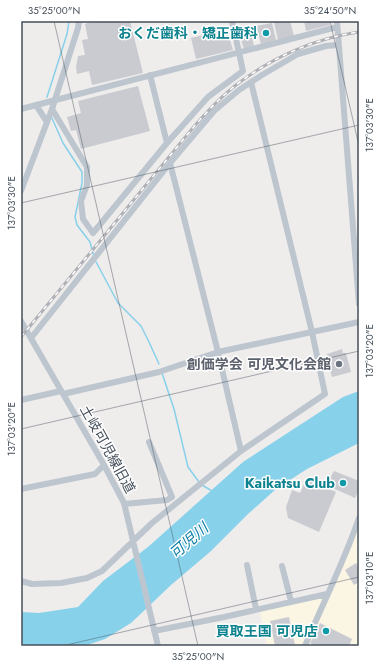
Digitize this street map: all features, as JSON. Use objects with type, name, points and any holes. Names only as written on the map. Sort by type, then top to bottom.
[{"type":"street","points":[[21,192],[52,109],[79,21]]},
{"type":"street","points":[[52,109],[87,167],[87,185],[81,201],[83,219],[93,233],[167,143],[208,97],[243,71],[232,21]]},
{"type":"street","points":[[21,109],[239,53],[337,24],[359,304]]},
{"type":"street","points":[[31,338],[170,163],[214,111],[251,82],[298,54],[326,46],[338,45]]},
{"type":"street","points":[[150,75],[167,143]]},
{"type":"street","points":[[21,581],[32,584],[62,584],[87,578],[102,571],[152,523],[241,451],[325,394],[312,332],[251,82]]},
{"type":"street","points":[[36,105],[48,120]]},
{"type":"street","points":[[170,163],[218,352],[241,451]]},
{"type":"street","name":"土岐可児線旧道","points":[[21,321],[104,465],[124,504],[158,646]]},
{"type":"street","points":[[21,400],[62,393],[159,372],[218,352],[359,322]]},
{"type":"street","points":[[124,504],[167,500],[172,497],[149,442]]},
{"type":"street","points":[[21,489],[95,474],[104,465]]},
{"type":"street","points":[[305,646],[327,594],[357,532],[359,518]]},
{"type":"street","points":[[247,565],[256,609]]},
{"type":"street","points":[[282,566],[291,602]]},
{"type":"street","points":[[154,628],[224,617],[327,594]]},
{"type":"shaded area","points":[[359,528],[359,646],[267,646],[259,608],[327,594],[354,532]]},
{"type":"water","name":"可児川","points":[[359,391],[359,443],[307,469],[276,489],[248,514],[211,551],[171,585],[131,623],[105,639],[84,646],[35,646],[21,644],[21,612],[39,613],[78,607],[103,581],[148,547],[243,462],[343,397]]},
{"type":"building","points":[[93,21],[130,21],[143,73],[92,85],[89,71],[77,74],[76,67],[78,56],[85,55],[82,40],[88,39],[85,24]]},
{"type":"building","points":[[290,21],[294,36],[278,40],[274,22]]},
{"type":"building","points":[[304,21],[329,21],[330,25],[306,31]]},
{"type":"building","name":"おくだ歯科・矯正歯科","points":[[272,23],[276,40],[261,44],[256,26]]},
{"type":"building","points":[[250,28],[254,46],[244,49],[238,30]]},
{"type":"building","points":[[224,30],[225,34],[228,33],[233,50],[196,59],[191,38]]},
{"type":"building","points":[[138,86],[150,131],[81,149],[76,130],[71,131],[67,117],[81,113],[78,101]]},
{"type":"building","name":"創価学会 可児文化会館","points":[[342,349],[343,353],[346,353],[351,372],[332,377],[326,357],[327,354]]},
{"type":"building","name":"Kaikatsu Club","points":[[334,471],[359,481],[359,490],[355,498],[326,485]]},
{"type":"building","points":[[306,479],[336,492],[319,532],[288,518],[286,507],[292,490],[300,493]]},
{"type":"building","points":[[356,563],[359,569],[359,582],[354,585],[345,570]]},
{"type":"building","points":[[289,617],[295,645],[275,646],[270,621]]},
{"type":"building","name":"買取王国 可児店","points":[[320,623],[352,639],[349,646],[316,646],[310,643]]},
{"type":"waterway","points":[[47,97],[67,34],[69,21]]},
{"type":"waterway","points":[[51,116],[63,143],[82,172],[82,183],[75,217],[77,225],[90,242],[94,257]]},
{"type":"waterway","points":[[95,260],[118,303],[141,326],[159,364]]},
{"type":"waterway","points":[[162,373],[174,409],[188,467],[199,482]]},
{"type":"waterway","points":[[202,485],[212,491]]},
{"type":"railway","points":[[21,337],[187,135],[223,96],[250,75],[279,58],[310,44],[359,32]]},
{"type":"place","name":"おくだ歯科・矯正歯科","points":[[266,33]]},
{"type":"place","name":"創価学会 可児文化会館","points":[[339,364]]},
{"type":"place","name":"Kaikatsu Club","points":[[343,483]]},
{"type":"place","name":"買取王国 可児店","points":[[326,631]]}]
